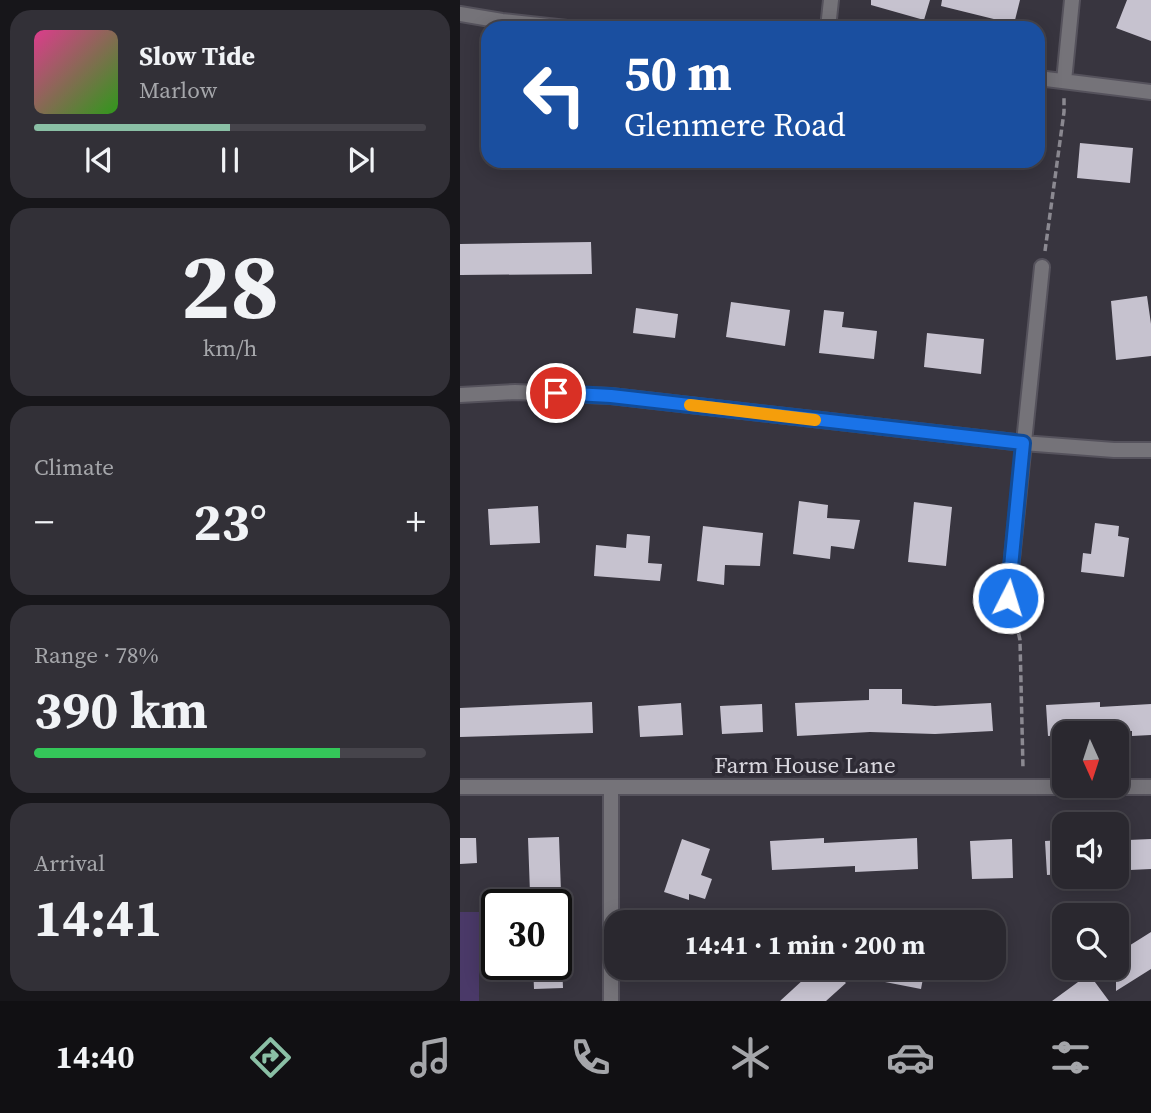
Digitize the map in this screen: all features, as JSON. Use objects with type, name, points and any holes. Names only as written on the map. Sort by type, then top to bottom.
[{"type":"street","points":[[830,21],[831,0]]},
{"type":"street","points":[[1064,81],[1072,0]]},
{"type":"street","points":[[460,13],[502,21]]},
{"type":"street","points":[[1045,79],[1151,92]]},
{"type":"street","points":[[1008,598],[1042,267]]},
{"type":"street","points":[[460,394],[515,392],[611,396],[1023,443],[1151,450]]},
{"type":"street","name":"Farm House Lane","points":[[460,787],[1151,787]]},
{"type":"street","points":[[611,787],[611,1001]]},
{"type":"path","points":[[1046,247],[1064,113],[1064,81]]},
{"type":"path","points":[[1008,598],[1020,640],[1023,788]]},
{"type":"shaded area","points":[[460,912],[479,912],[479,1001],[460,1001]]},
{"type":"building","points":[[871,0],[930,0],[924,20],[871,5]]},
{"type":"building","points":[[942,0],[1020,0],[1015,21],[1002,21],[941,6]]},
{"type":"building","points":[[1127,0],[1151,0],[1151,41],[1116,28]]},
{"type":"building","points":[[1080,143],[1133,148],[1130,183],[1077,178]]},
{"type":"building","points":[[591,242],[592,274],[460,275],[460,244]]},
{"type":"building","points":[[1147,296],[1151,324],[1151,356],[1116,360],[1111,301]]},
{"type":"building","points":[[731,302],[790,310],[785,346],[726,337]]},
{"type":"building","points":[[636,308],[678,314],[675,338],[633,333]]},
{"type":"building","points":[[824,310],[844,312],[842,327],[877,331],[874,359],[819,353]]},
{"type":"building","points":[[927,333],[984,339],[981,374],[924,367]]},
{"type":"building","points":[[799,501],[828,505],[827,518],[860,520],[854,549],[831,546],[830,559],[793,554]]},
{"type":"building","points":[[914,502],[952,507],[946,566],[908,562]]},
{"type":"building","points":[[538,506],[540,543],[490,545],[488,509]]},
{"type":"building","points":[[1095,523],[1119,526],[1118,536],[1129,538],[1124,577],[1081,572],[1083,553],[1091,554]]},
{"type":"building","points":[[703,526],[763,533],[760,566],[725,565],[724,585],[697,581]]},
{"type":"building","points":[[627,534],[650,536],[648,563],[662,564],[660,581],[594,576],[596,545],[626,548]]},
{"type":"building","points":[[869,689],[902,689],[902,704],[935,706],[991,703],[993,731],[935,734],[870,732],[797,736],[795,703],[869,700]]},
{"type":"building","points":[[592,702],[593,733],[460,737],[460,708]]},
{"type":"building","points":[[1100,702],[1100,707],[1151,704],[1151,735],[1132,736],[1129,721],[1052,721],[1052,736],[1048,736],[1046,705]]},
{"type":"building","points":[[681,703],[683,735],[640,737],[638,706]]},
{"type":"building","points":[[762,704],[763,732],[722,734],[720,706]]},
{"type":"building","points":[[559,837],[561,889],[530,889],[528,838]]},
{"type":"building","points":[[460,838],[476,838],[477,863],[460,864]]},
{"type":"building","points":[[824,838],[824,843],[917,838],[918,869],[855,872],[855,866],[772,870],[770,841]]},
{"type":"building","points":[[682,839],[710,849],[701,875],[712,879],[705,899],[689,894],[689,900],[664,892]]},
{"type":"building","points":[[1012,839],[1013,878],[972,879],[970,841]]},
{"type":"building","points":[[1151,839],[1151,869],[1130,870],[1129,840]]},
{"type":"building","points":[[1045,841],[1052,841],[1052,875],[1047,875]]},
{"type":"building","points":[[1151,932],[1151,969],[1116,991],[1116,980],[1129,980],[1129,946]]},
{"type":"building","points":[[534,980],[563,980],[563,988],[534,989]]},
{"type":"building","points":[[803,980],[843,980],[846,983],[826,1001],[780,1001]]},
{"type":"building","points":[[885,980],[923,980],[921,989]]},
{"type":"building","points":[[1081,980],[1093,980],[1109,1001],[1052,1001]]},
{"type":"slow traffic","points":[[690,405],[815,420]]},
{"type":"route","points":[[556,393],[611,396],[1023,443],[1008,598]]}]
